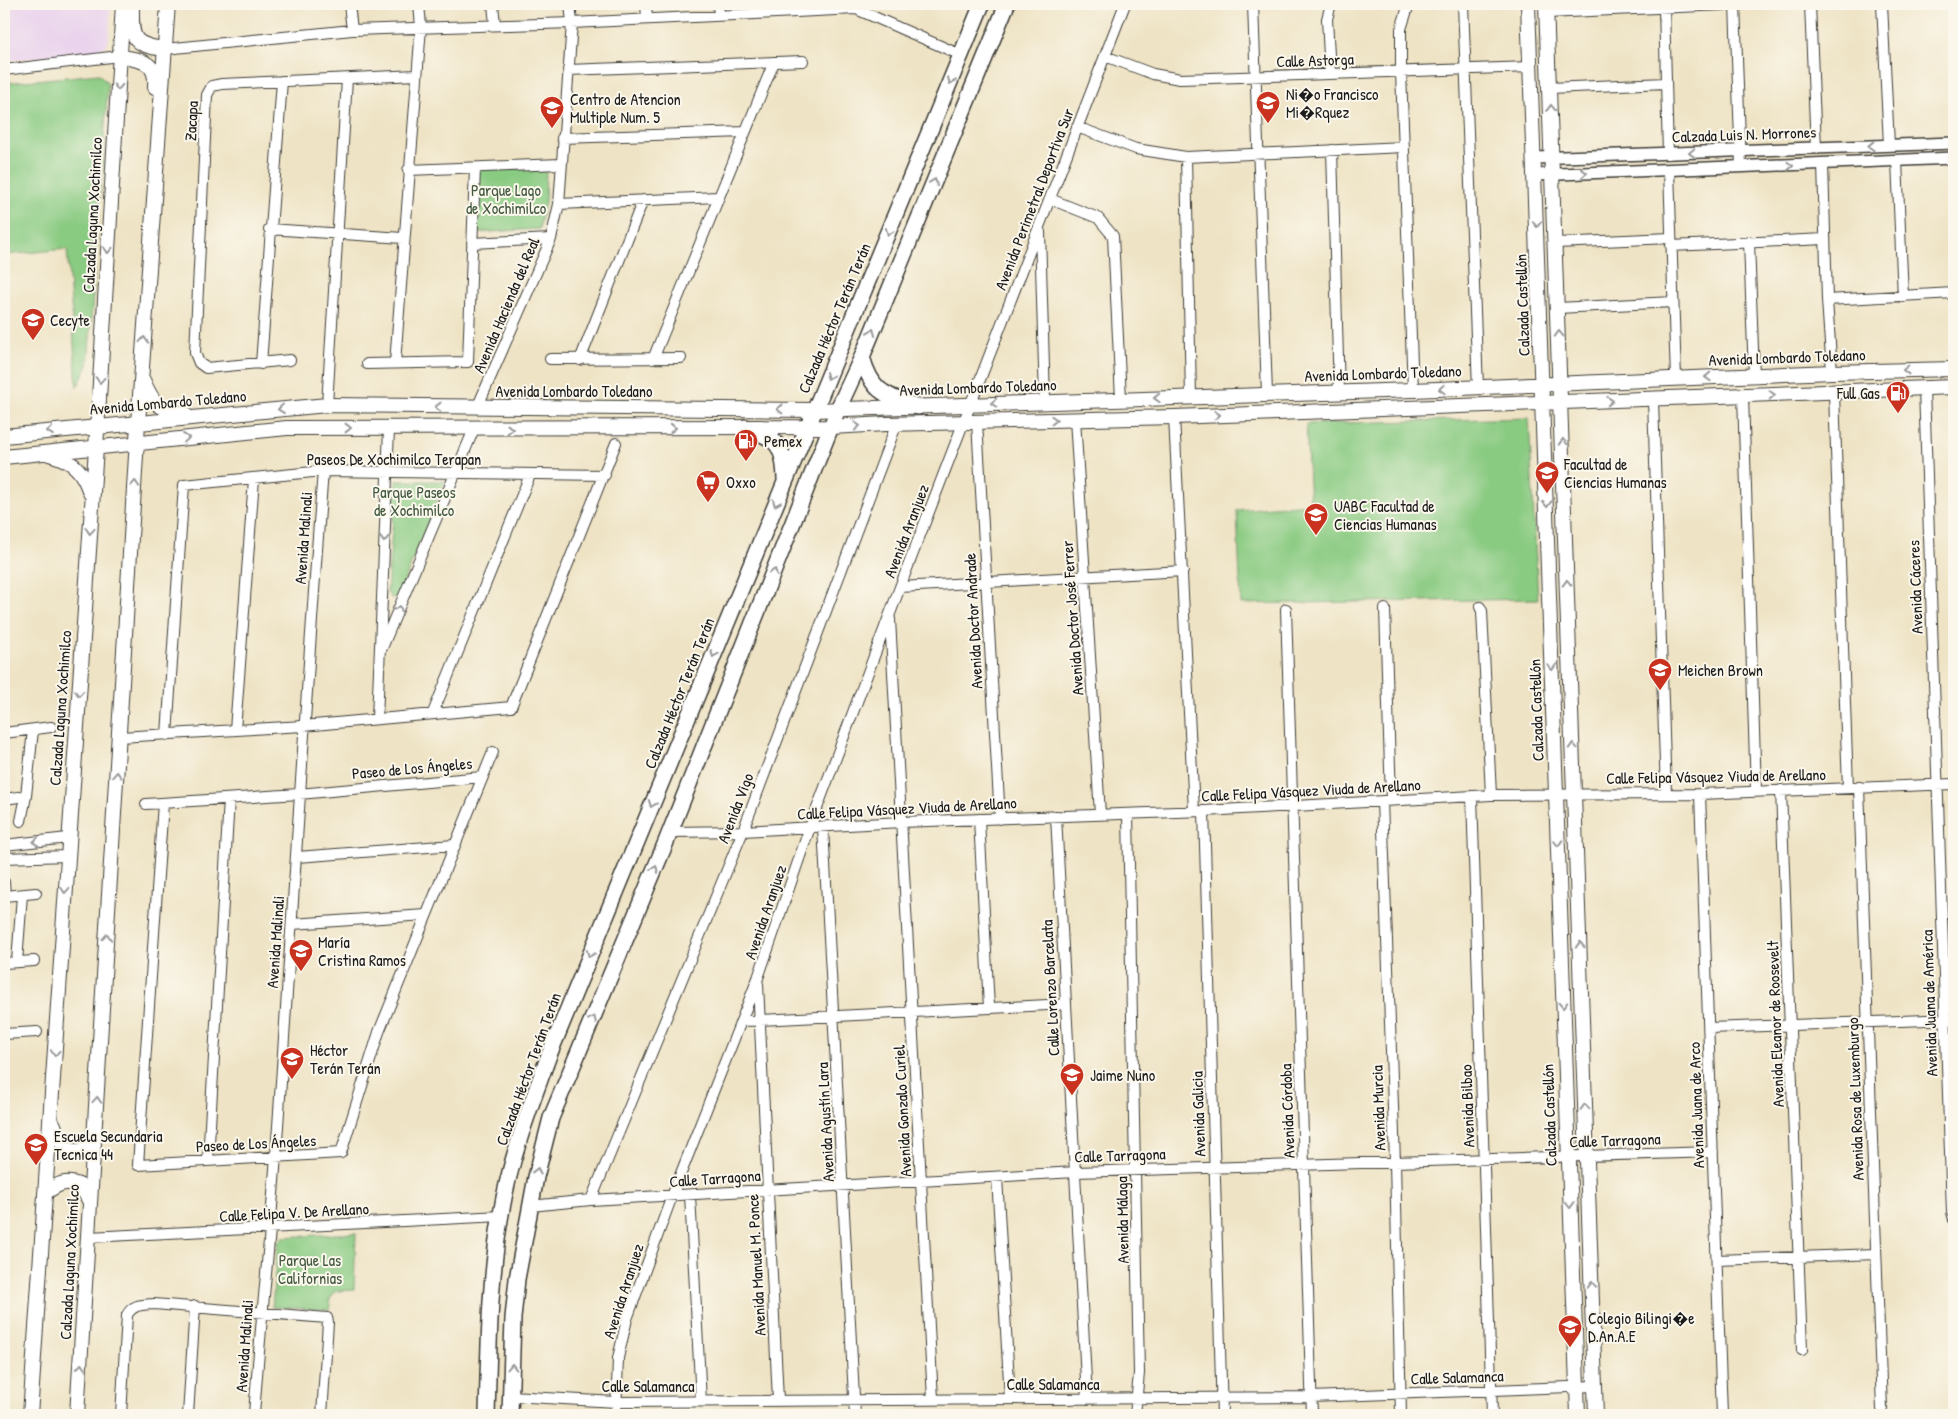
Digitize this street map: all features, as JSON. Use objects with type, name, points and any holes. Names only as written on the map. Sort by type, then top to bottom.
[{"type":"main road","name":"Calzada Laguna Xochimilco","points":[[30,1415],[96,448],[122,4]]},
{"type":"main road","points":[[132,4],[132,30],[136,38],[146,47],[165,49]]},
{"type":"main road","name":"Calzada Laguna Xochimilco","points":[[77,1415],[141,376],[168,4]]},
{"type":"main road","name":"Calzada Héctor Terán Terán","points":[[487,1415],[490,1322],[501,1216],[521,1132],[549,1055],[982,4]]},
{"type":"main road","points":[[992,4],[986,25],[995,33]]},
{"type":"main road","points":[[510,1415],[513,1318],[530,1206],[552,1118],[670,832],[838,409],[862,357],[1007,4]]},
{"type":"main road","name":"Calzada Castellón","points":[[1528,4],[1535,158],[1578,1415]]},
{"type":"main road","points":[[1546,8],[1553,157],[1596,1415]]},
{"type":"main road","points":[[119,56],[144,62],[150,66],[156,76],[150,180],[153,207]]},
{"type":"main road","points":[[862,357],[867,377],[886,396],[918,407]]},
{"type":"main road","name":"Avenida Lombardo Toledano","points":[[4,436],[327,405],[814,410],[1045,401],[1339,393],[1676,378],[1954,369]]},
{"type":"main road","points":[[141,376],[151,399],[159,406],[168,411],[200,417]]},
{"type":"main road","name":"Avenida Lombardo Toledano","points":[[4,457],[287,428],[808,428],[1174,417],[1954,388]]},
{"type":"main road","points":[[1363,410],[1364,403],[1369,398],[1400,395],[1413,390]]},
{"type":"main road","points":[[1280,413],[1301,406],[1329,403],[1336,399],[1339,393]]},
{"type":"main road","points":[[1174,417],[1176,407],[1181,403],[1214,400],[1226,396]]},
{"type":"main road","points":[[389,428],[400,406]]},
{"type":"main road","points":[[746,427],[776,441],[782,451],[785,482]]},
{"type":"main road","points":[[43,453],[73,463],[86,481],[92,502]]},
{"type":"main road","points":[[51,1115],[58,1141],[71,1151],[83,1152],[94,1144]]},
{"type":"main road","points":[[45,1193],[59,1183],[71,1182],[81,1186],[90,1202]]},
{"type":"street","points":[[349,4],[352,30]]},
{"type":"street","points":[[395,363],[408,170],[421,27],[419,4]]},
{"type":"street","points":[[493,4],[496,24]]},
{"type":"street","name":"Avenida Hacienda del Real","points":[[477,408],[551,239],[559,204],[562,138],[572,23],[570,4]]},
{"type":"street","points":[[646,4],[648,19]]},
{"type":"street","points":[[718,4],[719,15]]},
{"type":"street","name":"Avenida Perimetral Deportiva Sur","points":[[970,422],[970,404],[1125,4]]},
{"type":"street","points":[[1253,4],[1267,394]]},
{"type":"street","points":[[1330,74],[1327,19],[1331,4]]},
{"type":"street","points":[[1409,4],[1401,29],[1413,390]]},
{"type":"street","points":[[1463,4],[1478,388]]},
{"type":"street","points":[[1735,4],[1741,167]]},
{"type":"street","points":[[1546,8],[1623,6],[1664,8],[1746,4]]},
{"type":"street","points":[[1810,4],[1816,148]]},
{"type":"street","points":[[1882,4],[1889,146]]},
{"type":"street","points":[[165,49],[352,30],[572,23],[719,15],[791,7],[852,6],[961,55]]},
{"type":"street","points":[[1664,8],[1668,154]]},
{"type":"street","points":[[4,70],[119,56]]},
{"type":"street","name":"Calle Astorga","points":[[1104,56],[1165,78],[1531,68]]},
{"type":"street","points":[[568,70],[803,61]]},
{"type":"street","points":[[653,359],[774,62]]},
{"type":"street","name":"Zacapa","points":[[261,364],[206,368],[199,363],[195,353],[207,95],[212,86],[417,75]]},
{"type":"street","points":[[327,405],[336,233],[347,79]]},
{"type":"street","points":[[282,81],[269,229],[261,364],[290,360]]},
{"type":"street","points":[[1550,88],[1666,83]]},
{"type":"street","points":[[1077,127],[1136,150],[1186,157],[1404,147]]},
{"type":"street","points":[[562,138],[745,132]]},
{"type":"street","name":"Calzada Luis N. Morrones","points":[[1535,158],[1889,146],[1954,142]]},
{"type":"street","points":[[1332,150],[1339,393]]},
{"type":"street","points":[[1186,157],[1191,398]]},
{"type":"street","name":"Calzada Luis N. Morrones","points":[[1535,175],[1954,158]]},
{"type":"street","points":[[1897,161],[1902,297]]},
{"type":"street","points":[[408,170],[561,164]]},
{"type":"street","points":[[1823,164],[1827,300],[1832,372]]},
{"type":"street","points":[[368,364],[468,362],[475,168]]},
{"type":"street","points":[[1669,170],[1676,378]]},
{"type":"street","points":[[559,204],[718,197]]},
{"type":"street","points":[[1050,198],[1098,218],[1112,236],[1121,399]]},
{"type":"street","points":[[580,360],[643,200]]},
{"type":"street","points":[[1040,227],[1045,401]]},
{"type":"street","points":[[269,229],[403,238]]},
{"type":"street","points":[[472,243],[551,239]]},
{"type":"street","points":[[1556,243],[1749,242],[1825,239]]},
{"type":"street","points":[[1749,242],[1754,376]]},
{"type":"street","points":[[1827,300],[1954,293]]},
{"type":"street","points":[[1558,308],[1673,302]]},
{"type":"street","points":[[550,359],[681,358]]},
{"type":"street","name":"Avenida Cáceres","points":[[1924,388],[1937,785]]},
{"type":"street","name":"Avenida Rosa de Luxemburgo","points":[[1834,393],[1866,1022],[1882,1409]]},
{"type":"street","points":[[1743,396],[1756,791]]},
{"type":"street","points":[[1653,400],[1666,794]]},
{"type":"street","name":"Avenida Galicia","points":[[1174,417],[1199,811],[1222,1415]]},
{"type":"street","name":"Avenida Doctor José Ferrer","points":[[1075,419],[1100,814]]},
{"type":"street","name":"Avenida Doctor Andrade","points":[[970,422],[986,583],[1000,818]]},
{"type":"street","name":"Avenida Aranjuez","points":[[616,1415],[618,1358],[625,1325],[672,1196],[758,978],[810,827],[900,587],[970,422]]},
{"type":"street","name":"Avenida Vigo","points":[[591,1200],[743,831],[897,424]]},
{"type":"street","points":[[377,719],[389,428]]},
{"type":"street","points":[[380,654],[474,429]]},
{"type":"street","points":[[120,737],[303,726],[511,707],[605,475],[616,443]]},
{"type":"street","name":"Paseos De Xochimilco Terapan","points":[[167,735],[184,485],[323,471],[605,475]]},
{"type":"street","name":"Avenida Malinali","points":[[254,1415],[261,1314],[276,1156],[297,858],[303,726],[323,471]]},
{"type":"street","points":[[433,713],[530,475]]},
{"type":"street","points":[[235,730],[254,478]]},
{"type":"street","points":[[900,587],[1183,571]]},
{"type":"street","points":[[1480,607],[1491,795]]},
{"type":"street","name":"Avenida Córdoba","points":[[1286,609],[1294,805],[1303,1165],[1312,1415]]},
{"type":"street","name":"Avenida Murcia","points":[[1384,609],[1401,1415]]},
{"type":"street","name":"Avenida Gonzalo Curiel","points":[[890,615],[932,1400]]},
{"type":"street","points":[[4,733],[51,727]]},
{"type":"street","points":[[21,821],[26,796],[32,730]]},
{"type":"street","points":[[482,777],[493,752]]},
{"type":"street","name":"Paseo de Los Ángeles","points":[[482,777],[379,1032],[341,1153],[138,1165],[163,803],[299,794],[482,777]]},
{"type":"street","name":"Calle Felipa Vásquez Viuda de Arellano","points":[[670,832],[743,831],[901,822],[1199,811],[1491,795],[1700,794],[1954,784]]},
{"type":"street","name":"Avenida Juana de América","points":[[1937,785],[1949,1019],[1952,1212],[1954,1220]]},
{"type":"street","name":"Avenida Eleanor de Roosevelt","points":[[1781,790],[1802,1350]]},
{"type":"street","name":"Avenida Juana de Arco","points":[[1700,794],[1722,1415]]},
{"type":"street","points":[[4,799],[26,796]]},
{"type":"street","name":"Avenida Bilbao","points":[[1472,796],[1492,1415]]},
{"type":"street","points":[[208,1160],[229,799]]},
{"type":"street","points":[[146,804],[163,803]]},
{"type":"street","name":"Avenida Málaga","points":[[1128,814],[1139,1374],[1135,1415]]},
{"type":"street","name":"Calle Lorenzo Barcelata","points":[[1056,816],[1087,1398]]},
{"type":"street","points":[[980,819],[989,1008]]},
{"type":"street","name":"Avenida Agustín Lara","points":[[823,827],[855,1415]]},
{"type":"street","points":[[4,845],[68,838]]},
{"type":"street","points":[[297,858],[454,845]]},
{"type":"street","points":[[4,858],[68,856]]},
{"type":"street","points":[[4,882],[4,896],[36,893]]},
{"type":"street","points":[[17,962],[22,895]]},
{"type":"street","points":[[292,924],[426,915]]},
{"type":"street","points":[[4,963],[34,961]]},
{"type":"street","name":"Avenida Manuel M. Ponce","points":[[758,978],[758,1020],[778,1400]]},
{"type":"street","points":[[741,1020],[1066,1004]]},
{"type":"street","points":[[1709,1028],[1949,1019]]},
{"type":"street","points":[[4,1034],[37,1032]]},
{"type":"street","name":"Calle Tarragona","points":[[530,1206],[591,1200],[1076,1172],[1713,1152]]},
{"type":"street","points":[[997,1177],[1010,1399]]},
{"type":"street","points":[[690,1195],[701,1401]]},
{"type":"street","name":"Calle Felipa V. De Arellano","points":[[89,1237],[501,1216]]},
{"type":"street","points":[[1717,1260],[1876,1254]]},
{"type":"street","points":[[121,1415],[127,1315],[130,1309],[136,1306],[154,1304],[327,1318],[322,1415]]},
{"type":"street","points":[[188,1415],[195,1306]]},
{"type":"street","name":"Calle Salamanca","points":[[511,1396],[616,1402],[1222,1398],[1311,1397],[1595,1386]]},
{"type":"shaded area","points":[[4,4],[111,4],[109,41],[104,47],[94,52],[4,61]]},
{"type":"green space","points":[[99,74],[108,84],[88,365],[77,387],[67,249],[4,255],[4,83]]},
{"type":"green space","name":"Parque Lago de Xochimilco","points":[[475,168],[546,169],[545,202],[539,229],[472,233]]},
{"type":"green space","points":[[1529,418],[1538,599],[1241,604],[1237,510],[1310,504],[1306,424]]},
{"type":"green space","name":"Parque Paseos de Xochimilco","points":[[396,481],[445,481],[399,594],[397,597],[391,598],[387,592]]},
{"type":"green space","name":"Parque Las Californias","points":[[356,1233],[354,1290],[335,1291],[330,1299],[330,1310],[272,1307],[278,1242],[283,1237]]},
{"type":"place","name":"Ni�o Francisco Mi�Rquez","points":[[1268,124]]},
{"type":"place","name":"Centro de Atencion Multiple Num. 5","points":[[552,129]]},
{"type":"place","name":"Cecyte","points":[[33,341]]},
{"type":"place","name":"Full Gas","points":[[1898,414]]},
{"type":"place","name":"Pemex","points":[[746,462]]},
{"type":"place","name":"Facultad de Ciencias Humanas","points":[[1547,494]]},
{"type":"place","name":"Oxxo","points":[[708,503]]},
{"type":"place","name":"UABC Facultad de Ciencias Humanas","points":[[1316,536]]},
{"type":"place","name":"Meichen Brown","points":[[1660,691]]},
{"type":"place","name":"María Cristina Ramos","points":[[301,972]]},
{"type":"place","name":"Héctor Terán Terán","points":[[292,1080]]},
{"type":"place","name":"Jaime Nuno","points":[[1072,1096]]},
{"type":"place","name":"Escuela Secundaria Tecnica 44","points":[[36,1166]]},
{"type":"place","name":"Colegio Bilingi�e D.An.A.E","points":[[1570,1348]]}]
